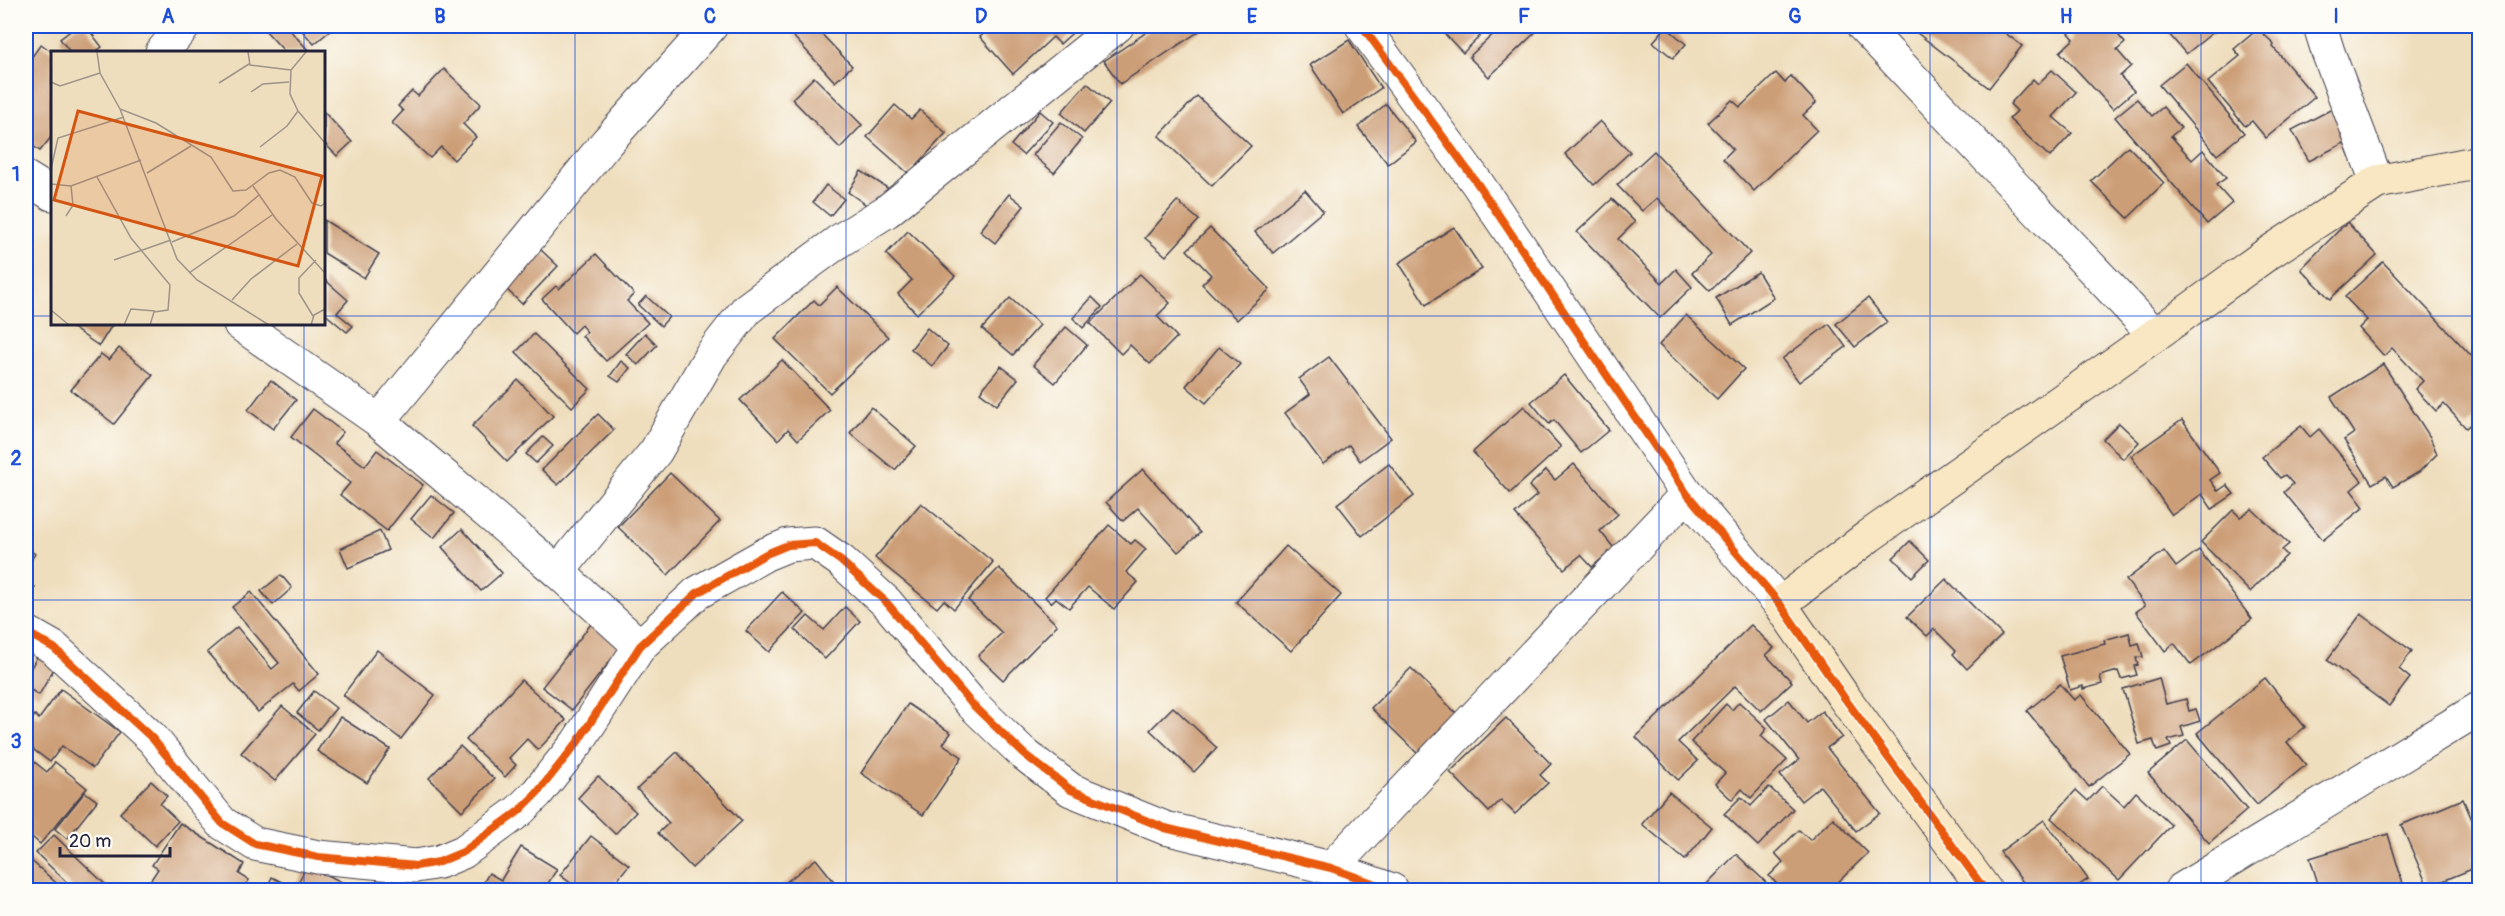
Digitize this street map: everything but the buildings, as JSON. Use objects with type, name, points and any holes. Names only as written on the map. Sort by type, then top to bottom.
[{"type":"street","points":[[163,51],[184,26]]},
{"type":"street","points":[[379,421],[607,142],[711,26]]},
{"type":"street","points":[[558,572],[656,451],[711,355],[747,309],[839,241],[887,211],[1117,26]]},
{"type":"street","points":[[1362,26],[1477,183],[1687,495],[1780,603],[1843,696],[1985,891]]},
{"type":"street","points":[[1863,26],[2155,335]]},
{"type":"street","points":[[2320,26],[2377,182]]},
{"type":"street","points":[[1780,603],[1963,469],[2267,254],[2377,182],[2480,162]]},
{"type":"street","points":[[26,178],[51,193]]},
{"type":"street","points":[[243,326],[379,421],[558,572],[640,646]]},
{"type":"street","points":[[1331,868],[1687,495]]},
{"type":"street","points":[[26,632],[54,648],[152,738],[222,824],[255,844],[318,857],[416,866],[439,862],[464,852],[519,811],[537,793],[577,743],[640,646],[697,593],[766,554],[788,545],[815,543],[841,561],[887,603],[971,703],[1024,754],[1071,790],[1165,828],[1331,868],[1392,891]]},
{"type":"street","points":[[2181,891],[2480,708]]},
{"type":"cycle path","points":[[1362,26],[1477,183],[1687,494],[1780,604],[1843,696],[1985,890]]},
{"type":"cycle path","points":[[26,632],[54,648],[152,738],[222,823],[255,844],[318,857],[416,866],[439,862],[463,852],[519,811],[537,793],[577,743],[640,646],[697,593],[766,554],[788,545],[815,543],[841,561],[887,603],[971,703],[1024,754],[1071,790],[1165,828],[1331,868],[1392,890]]}]
